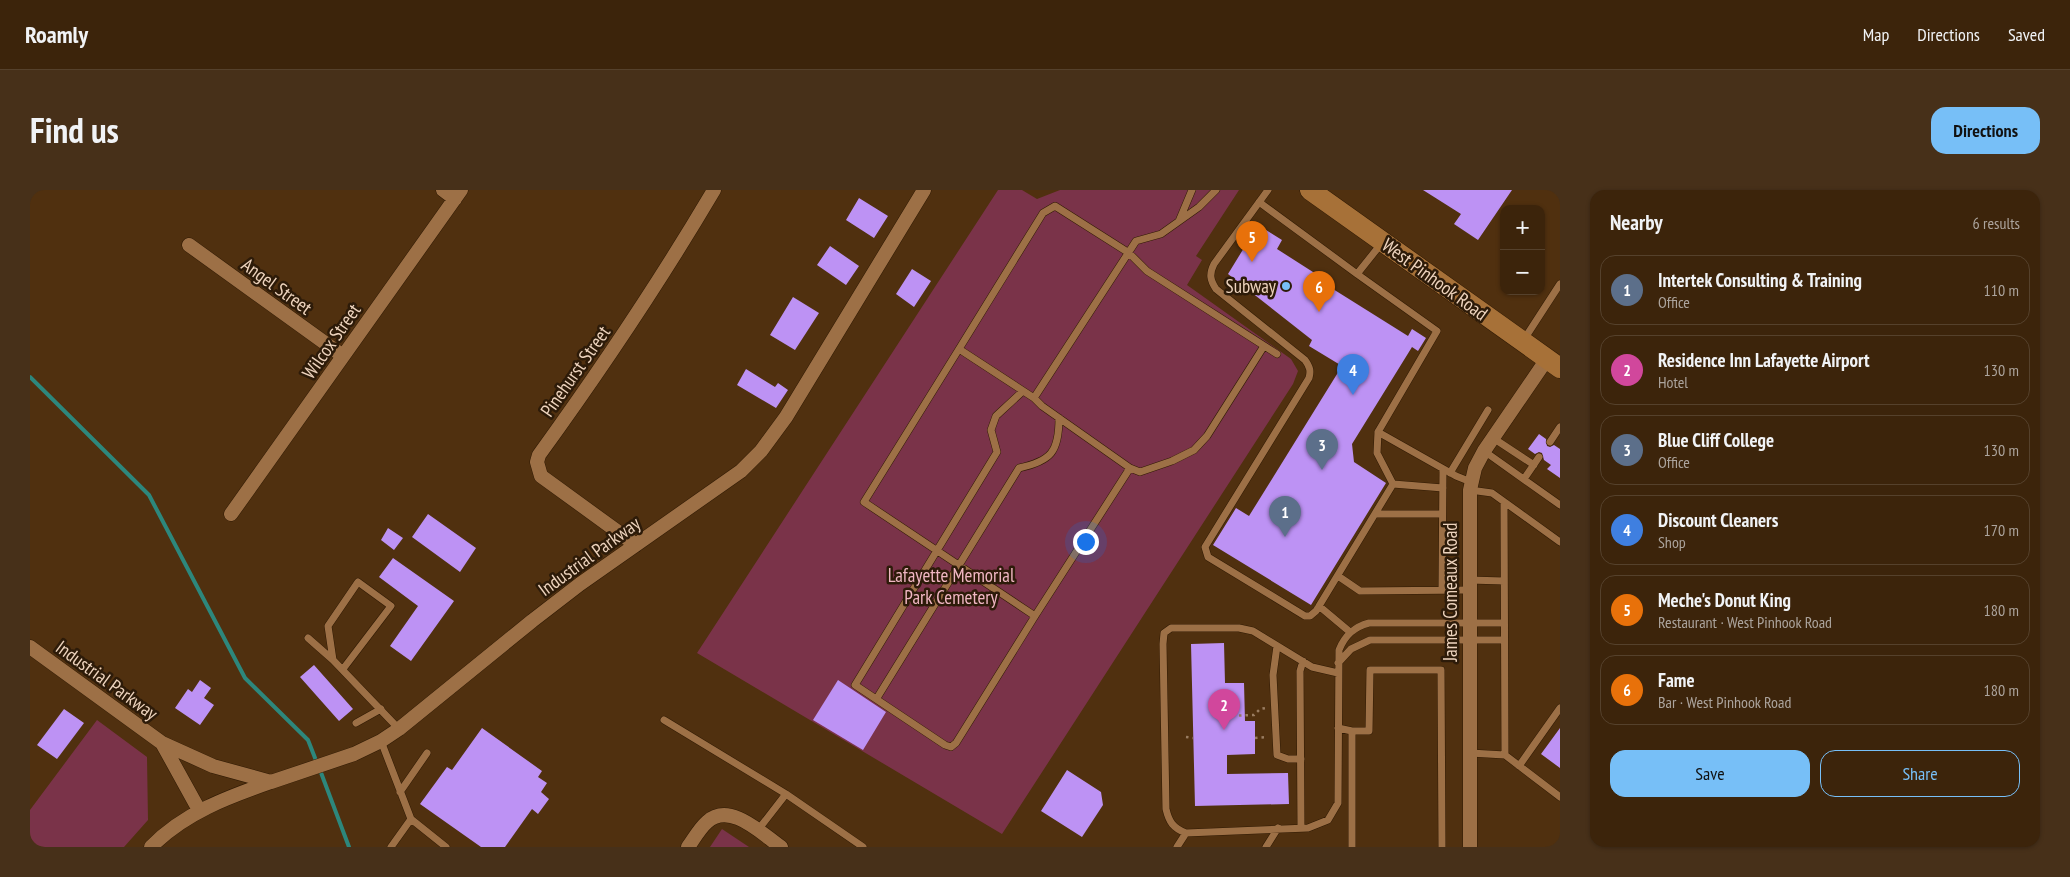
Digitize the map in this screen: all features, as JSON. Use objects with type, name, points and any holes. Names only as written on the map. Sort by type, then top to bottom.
[{"type":"main road","name":"West Pinhook Road","points":[[1310,190],[1523,342],[1553,361]]},
{"type":"street","points":[[443,190],[458,194]]},
{"type":"street","name":"Pinehurst Street","points":[[636,545],[541,476],[537,462],[539,455],[600,371],[648,299],[714,190]]},
{"type":"street","name":"Industrial Parkway","points":[[30,646],[162,743],[213,766],[275,780],[354,754],[381,741],[532,621],[636,545],[732,480],[761,451],[786,417],[924,190]]},
{"type":"street","name":"Wilcox Street","points":[[231,514],[458,194]]},
{"type":"street","name":"Angel Street","points":[[189,245],[343,356]]},
{"type":"street","name":"James Comeaux Road","points":[[1470,847],[1470,486],[1484,451],[1553,361]]},
{"type":"street","name":"Industrial Parkway","points":[[162,743],[199,810]]},
{"type":"street","points":[[151,847],[199,810],[275,780]]},
{"type":"street","points":[[688,847],[708,821],[721,815],[734,816],[781,847]]},
{"type":"lane","points":[[1179,221],[1192,190]]},
{"type":"lane","points":[[1034,398],[1136,241],[1161,234],[1199,207],[1216,190]]},
{"type":"lane","points":[[1268,190],[1214,264],[1210,271],[1211,280],[1216,289],[1306,360],[1310,366],[1310,373],[1309,378],[1205,547],[1205,553],[1208,557],[1304,616],[1310,616],[1319,606],[1338,576],[1393,484]]},
{"type":"lane","points":[[1259,202],[1436,331],[1378,432],[1377,453],[1393,484]]},
{"type":"lane","points":[[1035,616],[864,502],[1043,213],[1055,206],[1129,253],[1147,271],[1277,354]]},
{"type":"lane","points":[[1358,274],[1382,242]]},
{"type":"lane","points":[[1523,342],[1560,284]]},
{"type":"lane","points":[[959,349],[1034,398],[1042,406],[1130,468],[1140,472],[1172,462],[1194,450],[1207,436],[1264,346]]},
{"type":"lane","points":[[1023,391],[996,416],[991,430],[997,452],[855,684],[951,747],[956,743],[1130,468]]},
{"type":"lane","points":[[1442,590],[1442,514],[1446,471],[1488,410]]},
{"type":"lane","points":[[877,698],[1019,468],[1038,464],[1052,454],[1059,436],[1059,418]]},
{"type":"lane","points":[[1550,442],[1560,427]]},
{"type":"lane","points":[[1378,432],[1470,486],[1492,493],[1560,542]]},
{"type":"lane","points":[[1493,438],[1534,465]]},
{"type":"lane","points":[[1484,451],[1560,505]]},
{"type":"lane","points":[[1524,479],[1539,457]]},
{"type":"lane","points":[[1393,484],[1443,488]]},
{"type":"lane","points":[[1504,502],[1504,755]]},
{"type":"lane","points":[[1375,514],[1442,514]]},
{"type":"lane","points":[[1338,576],[1360,591],[1442,590],[1504,581]]},
{"type":"lane","points":[[333,660],[328,626],[358,582],[391,606],[343,669]]},
{"type":"lane","points":[[1319,606],[1350,632]]},
{"type":"lane","points":[[1338,673],[1312,667],[1253,631],[1239,628],[1171,628],[1164,633],[1166,808],[1169,820],[1175,829],[1186,833],[1301,828],[1318,826],[1328,820],[1338,803],[1338,673],[1338,663],[1341,646],[1350,632],[1359,626],[1369,623],[1504,623]]},
{"type":"lane","points":[[308,638],[343,669],[399,728]]},
{"type":"lane","points":[[1338,663],[1351,649],[1370,640],[1504,640]]},
{"type":"lane","points":[[1277,646],[1273,675],[1277,755],[1288,759],[1301,759]]},
{"type":"lane","points":[[1301,828],[1300,671],[1303,662]]},
{"type":"lane","points":[[1338,728],[1352,731],[1369,731],[1370,670],[1441,670],[1442,847]]},
{"type":"lane","points":[[1519,766],[1560,708]]},
{"type":"lane","points":[[356,723],[381,709]]},
{"type":"lane","points":[[664,720],[786,794],[863,847]]},
{"type":"lane","points":[[1352,731],[1352,847]]},
{"type":"lane","points":[[381,741],[410,819],[446,847]]},
{"type":"lane","points":[[400,792],[427,753]]},
{"type":"lane","points":[[1470,753],[1504,755],[1560,798]]},
{"type":"lane","points":[[758,831],[786,794]]},
{"type":"lane","points":[[391,847],[410,819]]},
{"type":"lane","points":[[1266,847],[1278,828]]},
{"type":"lane","points":[[1177,847],[1186,833]]},
{"type":"path","points":[[1226,716],[1254,715],[1260,709],[1266,708]]},
{"type":"path","points":[[1186,737],[1193,738]]},
{"type":"path","points":[[1255,738],[1267,737]]},
{"type":"green space","name":"Lafayette Memorial Park Cemetery","points":[[998,190],[1022,190],[1037,199],[1060,190],[1239,190],[1196,256],[1202,260],[1187,285],[1291,359],[1298,371],[1293,384],[1002,834],[697,653]]},
{"type":"green space","points":[[97,720],[147,757],[148,820],[124,847],[30,847],[30,810]]},
{"type":"green space","points":[[722,829],[749,847],[710,847]]},
{"type":"building","points":[[1423,190],[1512,190],[1478,240],[1454,224],[1461,214]]},
{"type":"building","points":[[859,198],[888,216],[874,238],[846,220]]},
{"type":"building","points":[[1258,225],[1282,240],[1277,249],[1327,281],[1325,284],[1408,336],[1412,329],[1426,338],[1418,351],[1412,347],[1352,444],[1354,462],[1386,483],[1311,605],[1213,545],[1236,508],[1249,516],[1342,366],[1309,346],[1312,340],[1228,274]]},
{"type":"building","points":[[830,246],[859,266],[846,285],[817,265]]},
{"type":"building","points":[[912,269],[931,281],[914,307],[896,294]]},
{"type":"building","points":[[793,297],[819,313],[795,350],[770,335]]},
{"type":"building","points":[[746,369],[775,387],[778,383],[788,390],[776,408],[737,385]]},
{"type":"building","points":[[1539,434],[1546,439],[1547,446],[1554,445],[1560,449],[1560,478],[1547,469],[1551,465],[1544,460],[1542,453],[1535,454],[1528,449]]},
{"type":"building","points":[[428,514],[476,548],[460,572],[412,537]]},
{"type":"building","points":[[388,528],[403,538],[394,550],[381,540]]},
{"type":"building","points":[[393,558],[454,601],[411,661],[390,646],[418,606],[379,577]]},
{"type":"building","points":[[1224,643],[1225,683],[1244,683],[1245,721],[1255,721],[1255,754],[1227,755],[1227,774],[1288,773],[1289,804],[1195,806],[1191,644]]},
{"type":"building","points":[[314,665],[353,709],[339,721],[300,677]]},
{"type":"building","points":[[200,680],[211,688],[204,698],[214,705],[200,725],[175,708],[188,689],[192,692]]},
{"type":"building","points":[[838,680],[886,712],[863,750],[813,720]]},
{"type":"building","points":[[64,709],[84,723],[57,759],[37,745]]},
{"type":"building","points":[[482,728],[542,771],[538,777],[547,783],[541,792],[549,799],[538,814],[532,809],[505,847],[481,847],[420,804],[447,767],[452,770]]},
{"type":"building","points":[[1560,728],[1560,768],[1541,754]]},
{"type":"building","points":[[1067,770],[1101,792],[1103,805],[1082,837],[1041,811]]},
{"type":"waterway","points":[[30,377],[149,495],[245,678],[308,740],[317,763]]},
{"type":"waterway","points":[[320,770],[349,847]]},
{"type":"place","name":"Meche's Donut King","points":[[1252,262]]},
{"type":"place","name":"Subway","points":[[1286,286]]},
{"type":"place","name":"Fame","points":[[1319,312]]},
{"type":"place","name":"Discount Cleaners","points":[[1353,395]]},
{"type":"place","name":"Blue Cliff College","points":[[1322,470]]},
{"type":"place","name":"Intertek Consulting & Training","points":[[1285,537]]},
{"type":"place","name":"Residence Inn Lafayette Airport","points":[[1224,730]]}]
